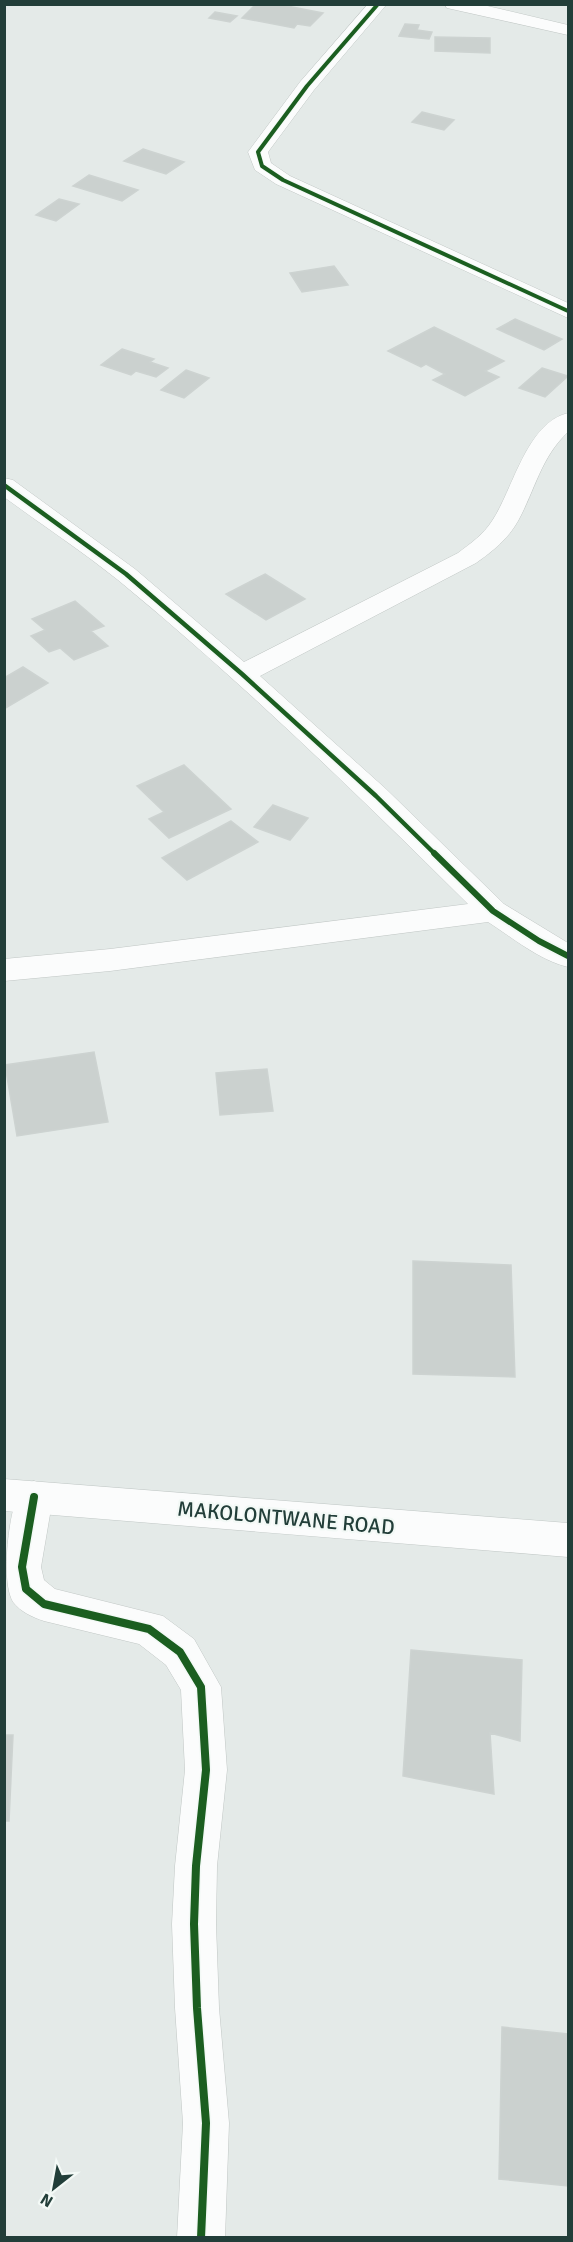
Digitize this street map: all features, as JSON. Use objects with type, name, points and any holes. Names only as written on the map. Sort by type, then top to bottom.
[{"type":"street","points":[[378,4],[307,86],[258,152],[262,166],[283,180],[568,311]]},
{"type":"street","points":[[453,4],[568,30]]},
{"type":"street","points":[[242,674],[467,558],[492,539],[506,520],[526,473],[549,437],[568,420]]},
{"type":"street","points":[[4,485],[126,574],[242,674],[376,796],[493,911],[568,956]]},
{"type":"street","points":[[4,970],[110,960],[493,911]]},
{"type":"street","points":[[19,1496],[22,1567],[26,1589],[44,1604],[149,1629],[180,1652],[201,1687],[206,1770],[196,1866],[194,1924],[197,2008],[206,2123],[201,2238]]},
{"type":"street","name":"MAKOLONTWANE ROAD","points":[[19,1496],[568,1540]]},
{"type":"building","points":[[256,4],[277,4],[323,13],[310,26],[297,24],[294,28],[242,18]]},
{"type":"building","points":[[215,12],[237,16],[230,22],[209,18]]},
{"type":"building","points":[[405,24],[419,25],[417,30],[432,32],[429,39],[399,36]]},
{"type":"building","points":[[435,37],[490,38],[490,53],[435,51]]},
{"type":"building","points":[[422,112],[454,120],[444,130],[412,122]]},
{"type":"building","points":[[143,149],[184,162],[166,174],[124,161]]},
{"type":"building","points":[[89,175],[138,190],[122,201],[73,186]]},
{"type":"building","points":[[59,199],[79,204],[56,221],[36,215]]},
{"type":"building","points":[[334,266],[348,285],[302,292],[290,273]]},
{"type":"building","points":[[515,319],[562,339],[544,350],[497,329]]},
{"type":"building","points":[[434,327],[504,361],[485,371],[499,377],[465,396],[433,380],[445,374],[426,364],[421,367],[388,351]]},
{"type":"building","points":[[122,349],[154,359],[150,362],[168,368],[156,377],[136,371],[131,375],[101,365]]},
{"type":"building","points":[[542,368],[568,376],[545,397],[519,388]]},
{"type":"building","points":[[186,370],[209,378],[184,398],[161,390]]},
{"type":"building","points":[[265,574],[305,599],[266,620],[226,594]]},
{"type":"building","points":[[75,601],[104,626],[91,631],[108,646],[74,660],[60,648],[49,652],[31,636],[45,630],[32,619]]},
{"type":"building","points":[[23,667],[48,683],[4,709],[4,678]]},
{"type":"building","points":[[184,765],[231,809],[169,838],[149,819],[164,812],[137,786]]},
{"type":"building","points":[[273,805],[308,818],[290,840],[254,827]]},
{"type":"building","points":[[231,821],[258,842],[187,880],[162,858]]},
{"type":"building","points":[[94,1052],[108,1122],[17,1136],[5,1065]]},
{"type":"building","points":[[267,1069],[273,1111],[220,1115],[216,1073]]},
{"type":"building","points":[[413,1261],[511,1265],[515,1377],[413,1374]]},
{"type":"building","points":[[411,1650],[522,1660],[520,1741],[490,1733],[494,1794],[403,1776]]},
{"type":"building","points":[[4,1735],[13,1735],[9,1821],[4,1821]]},
{"type":"building","points":[[502,2027],[568,2034],[568,2186],[499,2179]]},
{"type":"cycle path","points":[[378,4],[307,86],[258,152],[262,166],[283,180],[568,311]]},
{"type":"cycle path","points":[[4,485],[126,574],[242,674],[376,796],[493,911],[539,941],[568,956]]},
{"type":"cycle path","points":[[34,1497],[22,1567],[26,1589],[44,1604],[149,1629],[180,1652],[201,1687],[206,1770],[196,1866],[194,1924],[197,2008],[206,2123],[201,2238]]}]
